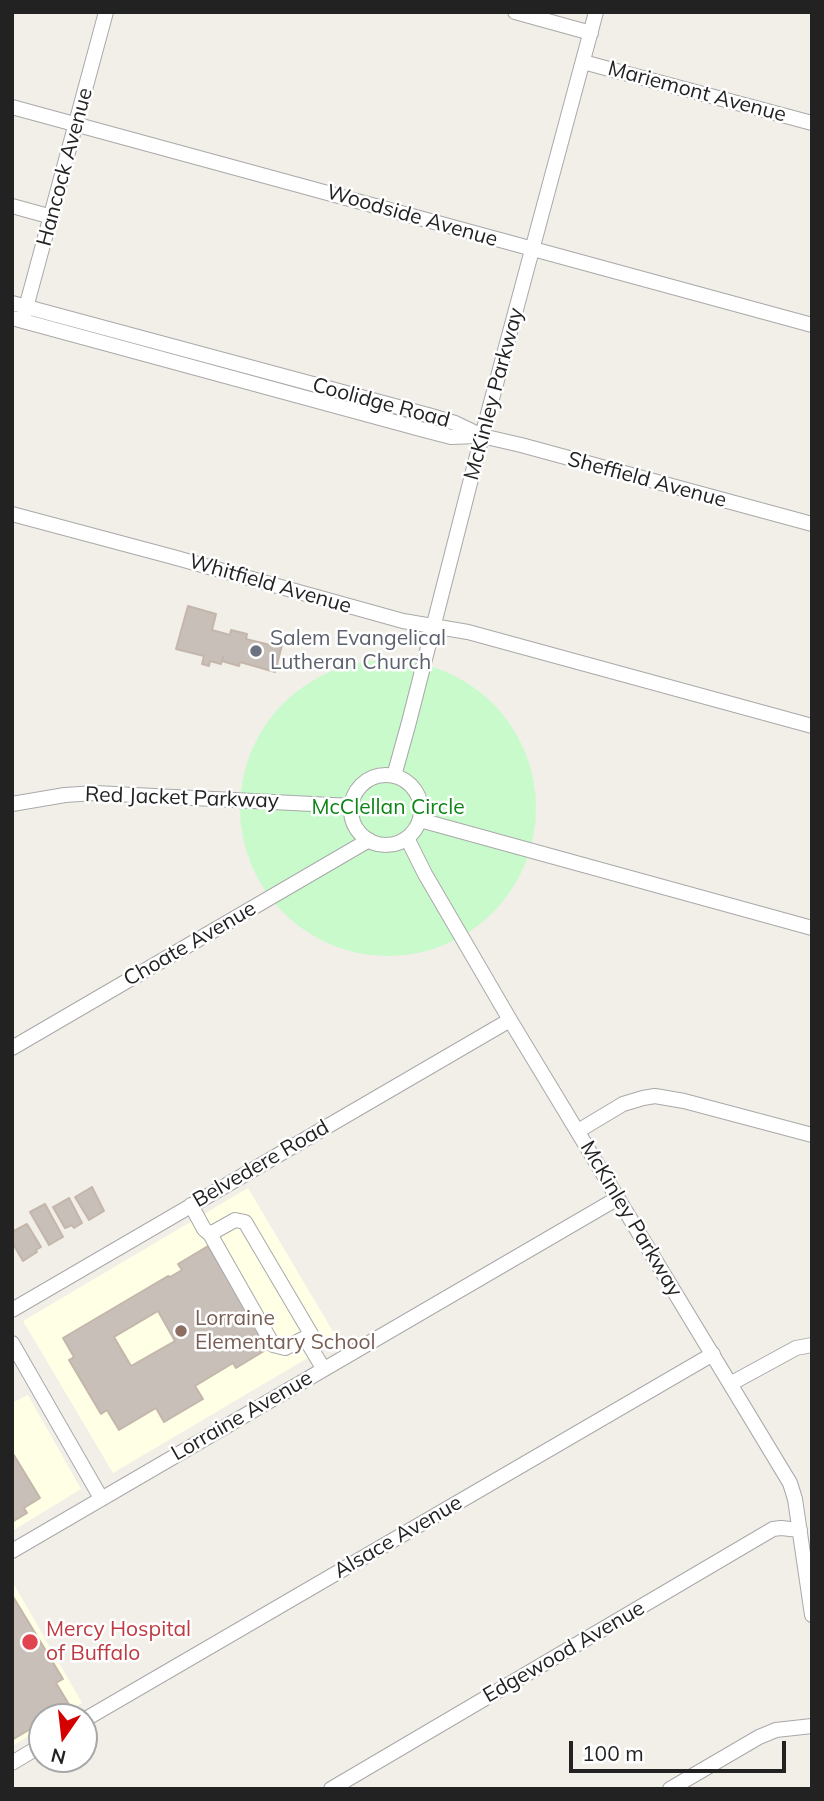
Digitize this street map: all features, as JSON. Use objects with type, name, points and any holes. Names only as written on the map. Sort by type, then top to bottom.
[{"type":"street","name":"Hancock Avenue","points":[[18,312],[52,217],[106,12]]},
{"type":"street","points":[[515,12],[591,33]]},
{"type":"street","name":"McKinley Parkway","points":[[394,776],[596,12]]},
{"type":"street","name":"Mariemont Avenue","points":[[583,62],[812,122]]},
{"type":"street","name":"Woodside Avenue","points":[[12,107],[812,325]]},
{"type":"street","points":[[12,206],[52,217]]},
{"type":"street","name":"Coolidge Road","points":[[18,312],[238,372],[451,437],[482,436]]},
{"type":"street","name":"Sheffield Avenue","points":[[482,436],[812,524]]},
{"type":"street","name":"Whitfield Avenue","points":[[12,514],[403,621],[468,632],[812,726]]},
{"type":"street","points":[[382,775],[394,776],[405,781],[417,793],[421,808],[420,820],[407,838],[391,845],[380,844],[362,835],[354,824],[352,806],[357,791],[368,780],[382,775]]},
{"type":"street","name":"Red Jacket Parkway","points":[[12,804],[95,793],[352,806]]},
{"type":"street","points":[[420,820],[812,928]]},
{"type":"street","name":"McKinley Parkway","points":[[407,838],[510,1020],[790,1483],[804,1536],[812,1615]]},
{"type":"street","name":"Choate Avenue","points":[[12,1048],[369,840]]},
{"type":"street","name":"Belvedere Road","points":[[12,1310],[510,1020]]},
{"type":"street","points":[[578,1131],[623,1104],[655,1096],[684,1101],[812,1135]]},
{"type":"street","name":"Lorraine Avenue","points":[[12,1550],[618,1198]]},
{"type":"street","points":[[191,1205],[204,1229],[211,1234],[273,1345],[285,1348],[312,1334],[245,1222],[235,1220],[211,1234]]},
{"type":"street","points":[[305,1338],[323,1368]]},
{"type":"street","points":[[12,1343],[101,1498]]},
{"type":"street","points":[[730,1384],[796,1348],[812,1345]]},
{"type":"street","name":"Alsace Avenue","points":[[98,1712],[713,1354]]},
{"type":"street","name":"Edgewood Avenue","points":[[331,1789],[773,1529],[781,1528],[804,1536]]},
{"type":"street","points":[[670,1789],[759,1737],[776,1730],[812,1726]]},
{"type":"street","points":[[12,1763],[28,1753]]},
{"type":"shaded area","name":"Lorraine Elementary School","points":[[248,1188],[338,1340],[113,1473],[23,1321]]},
{"type":"shaded area","points":[[28,1395],[81,1489],[12,1531],[12,1403]]},
{"type":"shaded area","name":"Mercy Hospital of Buffalo","points":[[12,1581],[82,1703],[28,1703],[28,1736],[12,1746]]},
{"type":"green space","name":"McClellan Circle","points":[[388,660],[417,663],[445,671],[470,685],[493,703],[511,726],[525,751],[533,779],[536,808],[533,837],[525,865],[511,890],[493,913],[470,931],[445,945],[417,953],[388,956],[359,953],[331,945],[306,931],[283,913],[265,890],[251,865],[243,837],[240,808],[243,779],[251,751],[265,726],[283,703],[306,685],[331,671],[359,663]]},
{"type":"building","points":[[188,606],[216,614],[212,630],[230,635],[231,630],[247,634],[246,639],[270,645],[272,638],[283,641],[275,672],[240,662],[239,666],[222,661],[223,657],[221,664],[210,661],[209,666],[202,664],[204,656],[176,649]]},
{"type":"building","points":[[92,1187],[104,1211],[89,1220],[75,1197]]},
{"type":"building","points":[[69,1198],[82,1223],[74,1228],[72,1225],[65,1228],[53,1207]]},
{"type":"building","points":[[45,1204],[63,1237],[49,1245],[30,1212]]},
{"type":"building","points":[[27,1224],[41,1247],[23,1261],[12,1242],[12,1232]]},
{"type":"building","points":[[208,1246],[269,1348],[236,1368],[233,1363],[195,1386],[203,1399],[164,1422],[156,1408],[119,1430],[107,1410],[101,1414],[69,1360],[74,1357],[63,1338],[182,1270],[178,1264]],"holes":[[[158,1311],[175,1341],[131,1366],[114,1337]]]},
{"type":"building","points":[[12,1452],[40,1498],[24,1508],[27,1513],[12,1522]]},
{"type":"building","name":"Mercy Hospital of Buffalo","points":[[12,1595],[63,1679],[56,1683],[68,1703],[28,1703],[28,1730],[12,1740]]},
{"type":"place","name":"Salem Evangelical Lutheran Church","points":[[256,651]]},
{"type":"place","name":"Lorraine Elementary School","points":[[181,1331]]},
{"type":"place","name":"Mercy Hospital of Buffalo","points":[[30,1642]]}]
